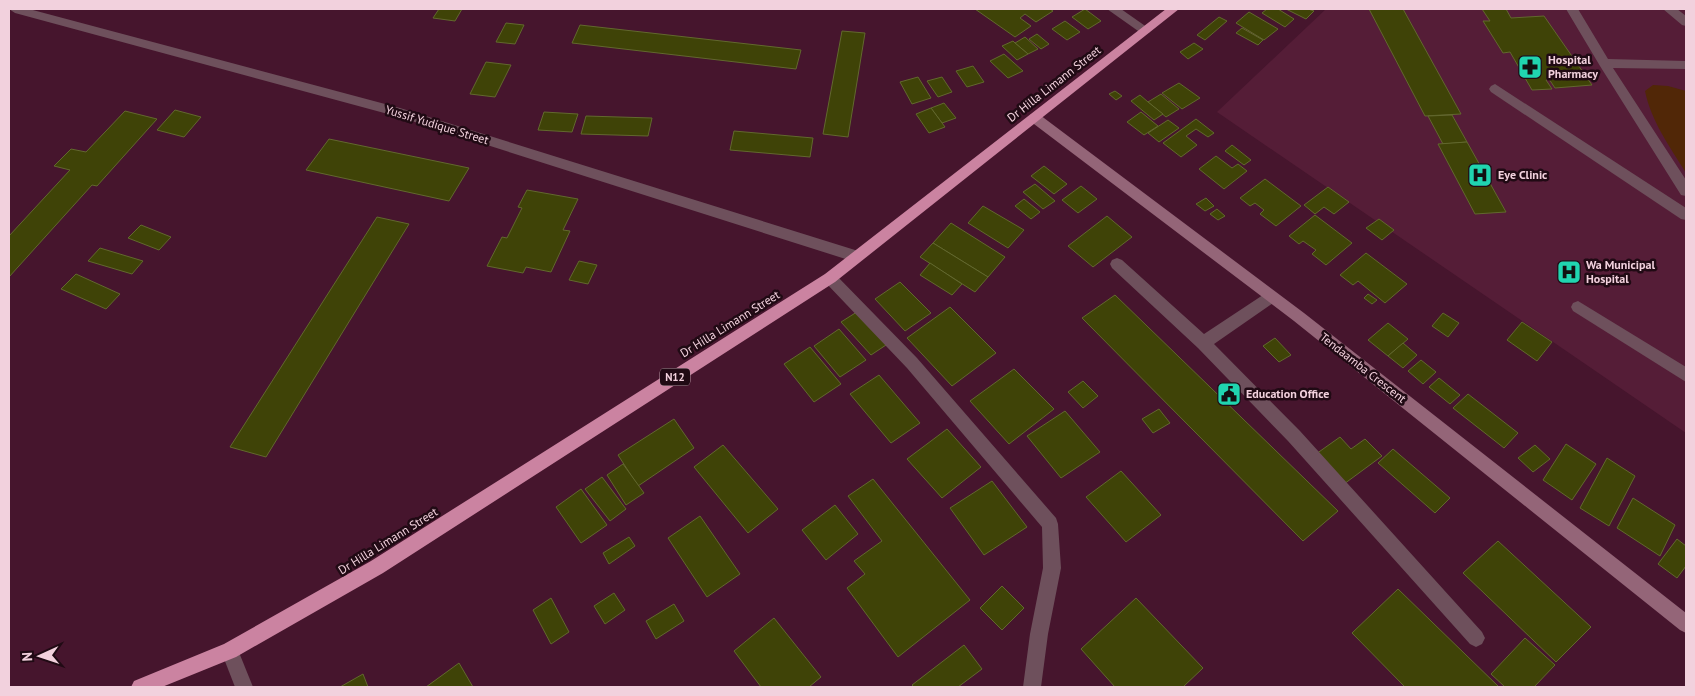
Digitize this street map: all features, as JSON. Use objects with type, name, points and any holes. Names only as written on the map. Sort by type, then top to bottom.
[{"type":"highway","name":"Dr Hilla Limann Street","points":[[140,687],[230,651],[377,567],[830,278],[855,256],[1173,9]]},
{"type":"street","name":"Yussif Yudique Street","points":[[15,9],[400,113],[855,256]]},
{"type":"street","points":[[1113,9],[1145,30]]},
{"type":"street","points":[[1572,9],[1604,63],[1686,191]]},
{"type":"street","points":[[1669,9],[1686,22]]},
{"type":"street","points":[[1604,63],[1686,65]]},
{"type":"street","points":[[1495,89],[1686,214]]},
{"type":"street","name":"Tendaamba Crescent","points":[[1035,118],[1299,317],[1686,624]]},
{"type":"street","points":[[1117,264],[1203,343],[1294,436],[1476,638]]},
{"type":"street","points":[[830,278],[912,363],[1050,524],[1052,568],[1039,634],[1032,687]]},
{"type":"street","points":[[1203,343],[1271,297]]},
{"type":"street","points":[[1578,307],[1686,375]]},
{"type":"street","points":[[230,651],[244,687]]},
{"type":"shaded area","name":"Wa Municipal Hospital","points":[[1326,9],[1686,9],[1686,433],[1217,112]]},
{"type":"shaded area","points":[[1653,85],[1668,86],[1686,91],[1686,173],[1652,113],[1645,91]]},
{"type":"building","points":[[439,9],[462,9],[455,21],[433,18]]},
{"type":"building","points":[[975,9],[1050,9],[1053,11],[1036,22],[1025,14],[1020,18],[1031,26],[1015,37]]},
{"type":"building","points":[[1085,9],[1101,21],[1088,29],[1072,17]]},
{"type":"building","points":[[1267,9],[1278,9],[1294,19],[1285,27],[1262,13]]},
{"type":"building","points":[[1286,9],[1308,9],[1314,11],[1306,19]]},
{"type":"building","points":[[1369,9],[1403,9],[1461,114],[1425,116]]},
{"type":"building","points":[[1482,9],[1506,9],[1511,18],[1544,16],[1592,85],[1555,88],[1549,79],[1546,80],[1552,89],[1532,90],[1510,52],[1503,53],[1483,21],[1490,21]]},
{"type":"building","points":[[1249,12],[1278,29],[1264,40],[1236,23]]},
{"type":"building","points":[[1219,17],[1227,21],[1205,40],[1197,35]]},
{"type":"building","points":[[1065,21],[1080,32],[1067,40],[1052,29]]},
{"type":"building","points":[[506,23],[524,25],[515,44],[496,42]]},
{"type":"building","points":[[580,25],[801,50],[796,69],[572,43]]},
{"type":"building","points":[[1242,28],[1263,40],[1258,45],[1236,33]]},
{"type":"building","points":[[842,31],[865,33],[848,137],[823,134]]},
{"type":"building","points":[[1037,34],[1049,44],[1041,49],[1029,39]]},
{"type":"building","points":[[1025,37],[1038,49],[1028,54],[1015,43]]},
{"type":"building","points":[[1013,41],[1028,54],[1017,60],[1002,46]]},
{"type":"building","points":[[1194,43],[1203,49],[1188,59],[1180,52]]},
{"type":"building","points":[[1004,54],[1023,71],[1008,78],[990,61]]},
{"type":"building","points":[[486,62],[511,65],[495,97],[470,94]]},
{"type":"building","points":[[973,66],[984,82],[967,87],[956,71]]},
{"type":"building","points":[[918,77],[931,98],[912,104],[900,82]]},
{"type":"building","points":[[942,77],[952,92],[938,97],[927,81]]},
{"type":"building","points":[[1179,83],[1200,98],[1182,109],[1162,93]]},
{"type":"building","points":[[1115,91],[1122,96],[1116,100],[1109,94]]},
{"type":"building","points":[[1161,94],[1179,109],[1166,117],[1148,102]]},
{"type":"building","points":[[1140,95],[1163,114],[1154,120],[1131,101]]},
{"type":"building","points":[[944,103],[956,118],[942,123],[931,108]]},
{"type":"building","points":[[931,108],[945,127],[929,133],[916,114]]},
{"type":"building","points":[[175,110],[201,117],[184,137],[157,130]]},
{"type":"building","points":[[125,111],[157,119],[97,186],[92,185],[9,277],[9,236],[70,170],[54,166],[71,149],[86,152]]},
{"type":"building","points":[[544,112],[578,114],[572,132],[538,130]]},
{"type":"building","points":[[1141,112],[1158,126],[1144,135],[1127,122]]},
{"type":"building","points":[[1452,115],[1467,142],[1443,144],[1428,116]]},
{"type":"building","points":[[586,116],[652,118],[648,136],[581,134]]},
{"type":"building","points":[[1196,119],[1214,133],[1208,137],[1196,129],[1186,136],[1197,145],[1181,157],[1163,143]]},
{"type":"building","points":[[1168,120],[1179,128],[1159,142],[1148,133]]},
{"type":"building","points":[[734,131],[813,138],[810,157],[730,150]]},
{"type":"building","points":[[329,139],[469,168],[449,201],[306,170]]},
{"type":"building","points":[[1467,142],[1506,212],[1475,214],[1438,144]]},
{"type":"building","points":[[1232,145],[1251,160],[1244,165],[1225,151]]},
{"type":"building","points":[[1216,156],[1232,168],[1238,164],[1247,171],[1224,189],[1199,169]]},
{"type":"building","points":[[1044,166],[1067,184],[1054,194],[1031,176]]},
{"type":"building","points":[[1265,179],[1301,206],[1276,226],[1260,214],[1264,210],[1255,203],[1250,206],[1240,198]]},
{"type":"building","points":[[1035,184],[1055,201],[1043,209],[1023,192]]},
{"type":"building","points":[[1081,186],[1097,199],[1078,213],[1062,200]]},
{"type":"building","points":[[1328,187],[1349,202],[1334,214],[1324,207],[1315,214],[1304,205]]},
{"type":"building","points":[[527,190],[578,199],[563,230],[570,231],[551,272],[526,267],[523,273],[487,266],[502,237],[507,238],[522,208],[518,207]]},
{"type":"building","points":[[1206,198],[1214,206],[1205,211],[1196,204]]},
{"type":"building","points":[[1024,199],[1040,212],[1031,219],[1015,206]]},
{"type":"building","points":[[983,206],[1024,230],[1008,248],[968,223]]},
{"type":"building","points":[[1217,209],[1225,216],[1218,220],[1210,214]]},
{"type":"building","points":[[1315,215],[1352,243],[1326,265],[1312,254],[1316,250],[1303,241],[1299,244],[1289,236]]},
{"type":"building","points":[[1107,216],[1132,237],[1093,267],[1068,246]]},
{"type":"building","points":[[377,217],[409,224],[266,457],[230,447]]},
{"type":"building","points":[[1379,219],[1394,230],[1382,240],[1366,228]]},
{"type":"building","points":[[951,223],[1005,257],[988,277],[933,243]]},
{"type":"building","points":[[141,225],[171,237],[159,250],[128,238]]},
{"type":"building","points":[[933,243],[988,277],[975,292],[920,257]]},
{"type":"building","points":[[100,248],[143,261],[132,274],[88,261]]},
{"type":"building","points":[[1366,253],[1407,284],[1385,303],[1358,281],[1353,285],[1340,275]]},
{"type":"building","points":[[579,261],[597,265],[588,284],[569,280]]},
{"type":"building","points":[[930,263],[962,284],[952,295],[920,275]]},
{"type":"building","points":[[76,274],[120,294],[106,309],[61,289]]},
{"type":"building","points":[[900,282],[931,313],[905,331],[875,299]]},
{"type":"building","points":[[1368,294],[1377,300],[1372,304],[1364,298]]},
{"type":"building","points":[[1115,295],[1338,511],[1303,541],[1082,318]]},
{"type":"building","points":[[950,307],[996,353],[952,386],[907,338]]},
{"type":"building","points":[[860,310],[889,343],[871,355],[841,322]]},
{"type":"building","points":[[1443,313],[1459,323],[1448,337],[1432,326]]},
{"type":"building","points":[[1522,322],[1552,342],[1537,361],[1507,340]]},
{"type":"building","points":[[1388,323],[1408,339],[1388,356],[1368,340]]},
{"type":"building","points":[[839,329],[866,360],[840,377],[814,346]]},
{"type":"building","points":[[1275,338],[1291,355],[1279,362],[1263,346]]},
{"type":"building","points":[[1403,343],[1417,355],[1403,368],[1388,356]]},
{"type":"building","points":[[810,347],[841,384],[814,402],[784,364]]},
{"type":"building","points":[[1421,360],[1436,372],[1423,384],[1408,371]]},
{"type":"building","points":[[1014,369],[1054,409],[1009,444],[970,401]]},
{"type":"building","points":[[879,375],[920,423],[891,443],[850,394]]},
{"type":"building","points":[[1439,378],[1460,395],[1450,404],[1429,387]]},
{"type":"building","points":[[1083,381],[1098,396],[1083,408],[1068,392]]},
{"type":"building","points":[[1468,394],[1518,433],[1504,448],[1453,408]]},
{"type":"building","points":[[1159,409],[1170,423],[1153,433],[1142,419]]},
{"type":"building","points":[[1065,411],[1100,452],[1061,478],[1027,436]]},
{"type":"building","points":[[674,419],[694,448],[638,486],[618,455]]},
{"type":"building","points":[[947,429],[981,467],[942,498],[907,459]]},
{"type":"building","points":[[1340,437],[1351,449],[1365,439],[1382,456],[1344,484],[1316,454]]},
{"type":"building","points":[[1566,444],[1596,464],[1572,500],[1543,480]]},
{"type":"building","points":[[723,445],[778,509],[748,533],[694,467]]},
{"type":"building","points":[[1535,445],[1550,459],[1533,472],[1518,458]]},
{"type":"building","points":[[1393,449],[1450,498],[1435,513],[1378,463]]},
{"type":"building","points":[[1607,458],[1635,476],[1609,526],[1580,508]]},
{"type":"building","points":[[623,464],[644,493],[626,505],[607,475]]},
{"type":"building","points":[[1121,471],[1161,515],[1126,542],[1086,497]]},
{"type":"building","points":[[602,477],[626,509],[610,521],[585,489]]},
{"type":"building","points":[[873,479],[970,600],[898,657],[847,588],[865,574],[854,561],[882,541],[848,496]]},
{"type":"building","points":[[992,481],[1027,527],[984,555],[950,508]]},
{"type":"building","points":[[581,489],[607,525],[581,543],[556,507]]},
{"type":"building","points":[[1633,498],[1675,525],[1660,556],[1617,528]]},
{"type":"building","points":[[835,505],[858,534],[826,560],[802,530]]},
{"type":"building","points":[[700,516],[740,574],[707,597],[668,538]]},
{"type":"building","points":[[629,537],[635,546],[609,564],[603,553]]},
{"type":"building","points":[[1677,539],[1686,546],[1686,566],[1677,578],[1658,564]]},
{"type":"building","points":[[1498,541],[1591,627],[1556,662],[1463,573]]},
{"type":"building","points":[[1002,586],[1024,608],[1002,630],[980,608]]},
{"type":"building","points":[[1398,589],[1499,687],[1405,687],[1352,633]]},
{"type":"building","points":[[614,593],[625,610],[605,624],[594,606]]},
{"type":"building","points":[[551,598],[569,632],[551,644],[533,610]]},
{"type":"building","points":[[1136,598],[1203,668],[1183,687],[1115,687],[1081,649]]},
{"type":"building","points":[[674,604],[684,621],[656,639],[646,621]]},
{"type":"building","points":[[774,618],[821,677],[809,687],[761,687],[734,651]]},
{"type":"building","points":[[1525,638],[1555,665],[1534,687],[1505,687],[1491,674]]},
{"type":"building","points":[[964,645],[982,669],[958,687],[914,687],[912,685]]},
{"type":"building","points":[[459,663],[473,687],[426,687]]},
{"type":"building","points":[[363,674],[368,687],[340,687]]},
{"type":"place","name":"Hospital Pharmacy","points":[[1530,67]]},
{"type":"place","name":"Eye Clinic","points":[[1480,175]]},
{"type":"place","name":"Wa Municipal Hospital","points":[[1569,272]]},
{"type":"place","name":"Education Office","points":[[1229,394]]}]
